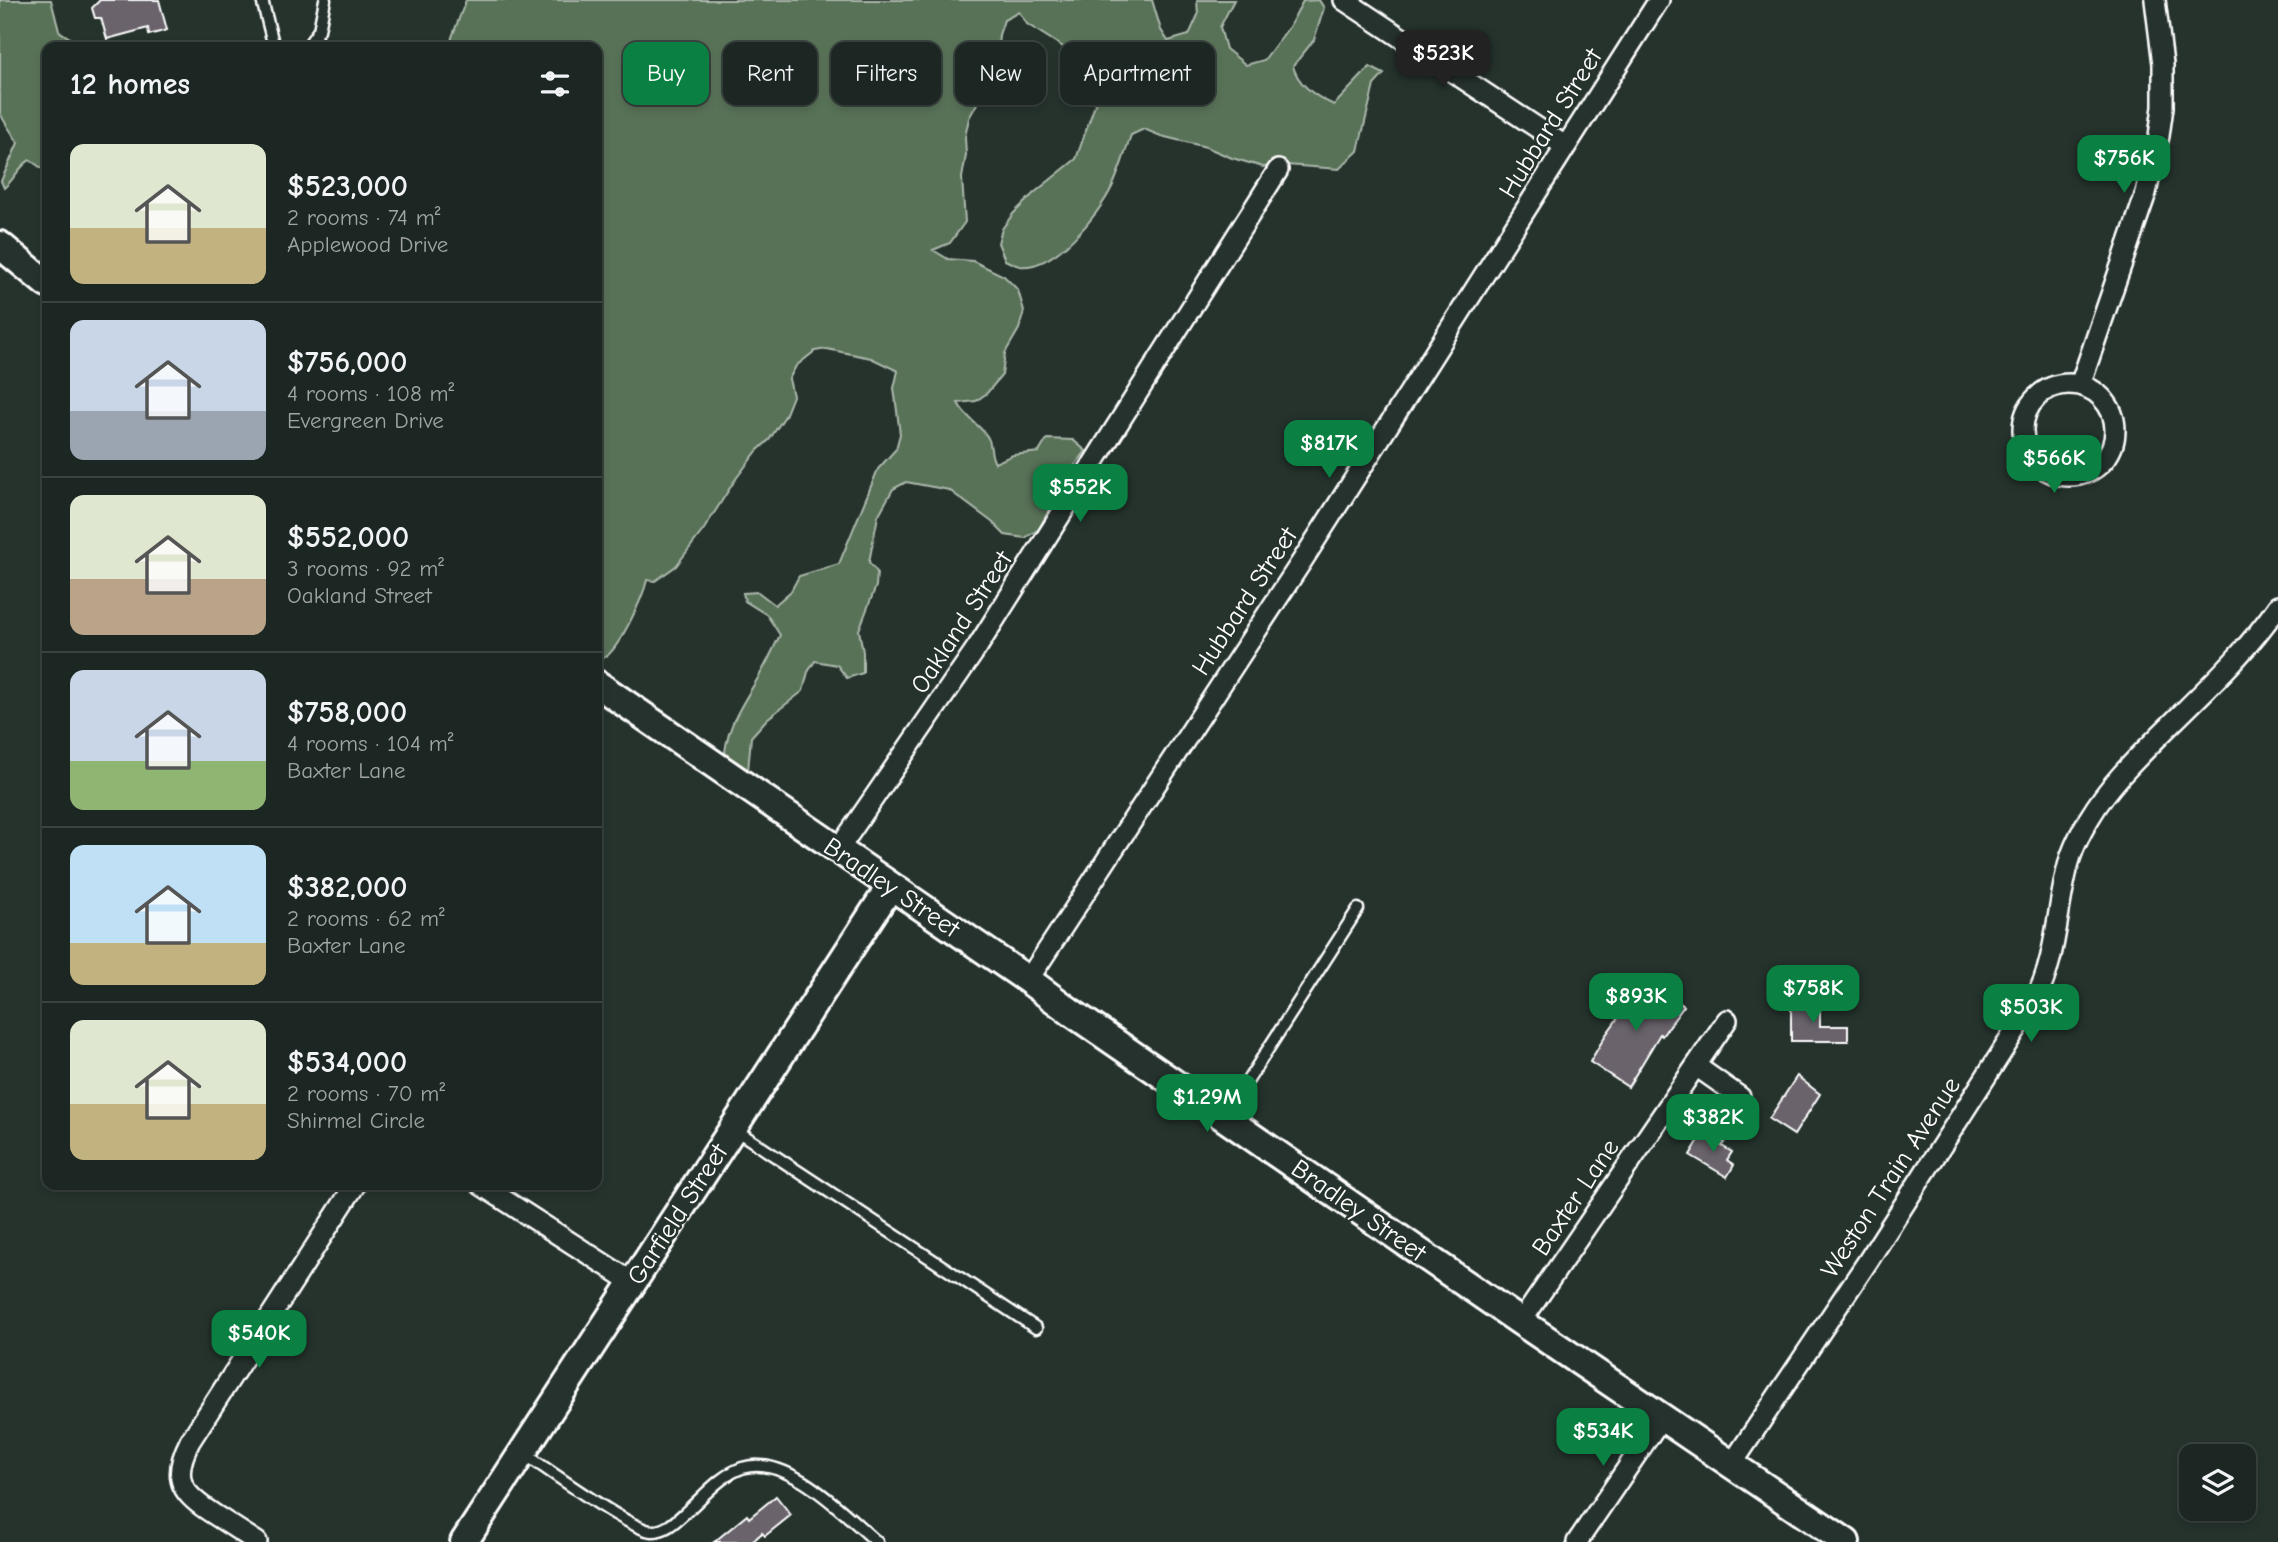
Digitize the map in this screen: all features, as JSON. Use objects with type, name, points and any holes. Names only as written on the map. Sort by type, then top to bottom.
[{"type":"main road","points":[[0,245],[42,280]]},
{"type":"main road","name":"Bradley Street","points":[[602,687],[1521,1322],[1846,1542]]},
{"type":"main road","name":"Garfield Street","points":[[464,1542],[890,887]]},
{"type":"street","points":[[1344,0],[1565,146]]},
{"type":"street","name":"Hubbard Street","points":[[1028,980],[1304,558],[1659,0]]},
{"type":"street","points":[[2080,385],[2146,193],[2159,136],[2163,107],[2163,64],[2155,0]]},
{"type":"street","name":"Oakland Street","points":[[838,850],[919,736],[978,646],[1278,170]]},
{"type":"street","points":[[2057,385],[2080,385],[2094,391],[2110,408],[2116,430],[2113,445],[2106,459],[2095,469],[2073,477],[2058,475],[2044,469],[2032,459],[2025,446],[2023,423],[2032,402],[2043,391],[2057,385]]},
{"type":"street","name":"Weston Train Avenue","points":[[1732,1464],[1868,1261],[2035,1000],[2046,979],[2052,958],[2068,865],[2091,816],[2130,765],[2226,669],[2278,606]]},
{"type":"street","name":"Baxter Lane","points":[[1521,1322],[1727,1020]]},
{"type":"street","points":[[1696,1066],[1740,1097]]},
{"type":"street","points":[[257,1542],[186,1495],[180,1478],[181,1461],[190,1441],[352,1190]]},
{"type":"street","points":[[489,1190],[632,1282]]},
{"type":"street","points":[[1577,1542],[1662,1417]]},
{"type":"lane","points":[[262,0],[273,42]]},
{"type":"lane","points":[[311,42],[319,30],[325,0]]},
{"type":"lane","points":[[1224,1117],[1358,909]]},
{"type":"lane","points":[[733,1129],[1036,1328]]},
{"type":"lane","points":[[523,1453],[628,1522],[650,1531],[675,1522],[724,1479],[742,1468],[772,1468],[806,1482],[877,1542]]},
{"type":"green space","points":[[0,0],[51,0],[59,31],[76,42],[42,42],[42,168],[30,160],[4,188],[1,181],[18,143],[0,112]]},
{"type":"green space","points":[[466,0],[1152,0],[1161,30],[1168,41],[1189,35],[1198,15],[1197,0],[1234,0],[1220,27],[1226,49],[1246,65],[1264,60],[1289,27],[1303,1],[1319,0],[1324,8],[1314,40],[1293,66],[1303,85],[1334,105],[1370,67],[1384,74],[1374,85],[1358,151],[1339,169],[1286,165],[1263,167],[1144,129],[1131,135],[1112,187],[1086,225],[1061,250],[1047,259],[1033,265],[1020,266],[1005,260],[998,243],[1002,229],[1034,193],[1076,159],[1095,105],[1215,105],[1215,42],[1060,42],[1060,45],[1027,24],[1019,12],[1004,20],[998,42],[955,42],[955,105],[976,105],[969,118],[965,137],[966,155],[962,178],[965,222],[950,243],[933,250],[948,259],[973,261],[1004,276],[1018,290],[1024,311],[1019,329],[1005,353],[1002,375],[987,393],[976,401],[958,403],[987,436],[995,463],[1013,455],[1039,452],[1047,439],[1073,440],[1086,451],[1068,474],[1039,529],[1025,538],[1005,535],[949,490],[906,482],[893,489],[878,516],[869,562],[877,572],[876,586],[859,630],[863,673],[847,678],[837,665],[815,661],[808,672],[803,691],[767,719],[751,737],[748,771],[737,767],[725,752],[727,740],[739,710],[780,635],[767,615],[745,601],[743,593],[758,592],[775,605],[791,591],[799,576],[839,564],[878,469],[896,449],[900,434],[894,388],[898,371],[871,358],[827,349],[815,351],[796,366],[789,379],[793,396],[785,416],[769,440],[735,480],[704,529],[676,566],[655,581],[647,580],[619,642],[602,658],[602,42],[451,42]]},
{"type":"building","points":[[100,0],[159,0],[167,30],[149,35],[148,28],[107,39],[101,18],[95,18],[92,8]]},
{"type":"building","points":[[1646,979],[1684,1006],[1662,1036],[1660,1034],[1628,1087],[1590,1062],[1605,1036]]},
{"type":"building","points":[[1791,1003],[1820,1003],[1820,1026],[1848,1026],[1848,1041],[1791,1041]]},
{"type":"building","points":[[1797,1076],[1820,1094],[1794,1135],[1769,1119]]},
{"type":"building","points":[[1705,1130],[1725,1143],[1722,1146],[1732,1152],[1727,1160],[1734,1165],[1727,1177],[1690,1155]]},
{"type":"building","points":[[776,1496],[791,1515],[765,1536],[762,1533],[752,1542],[714,1542],[747,1515],[749,1518]]}]
